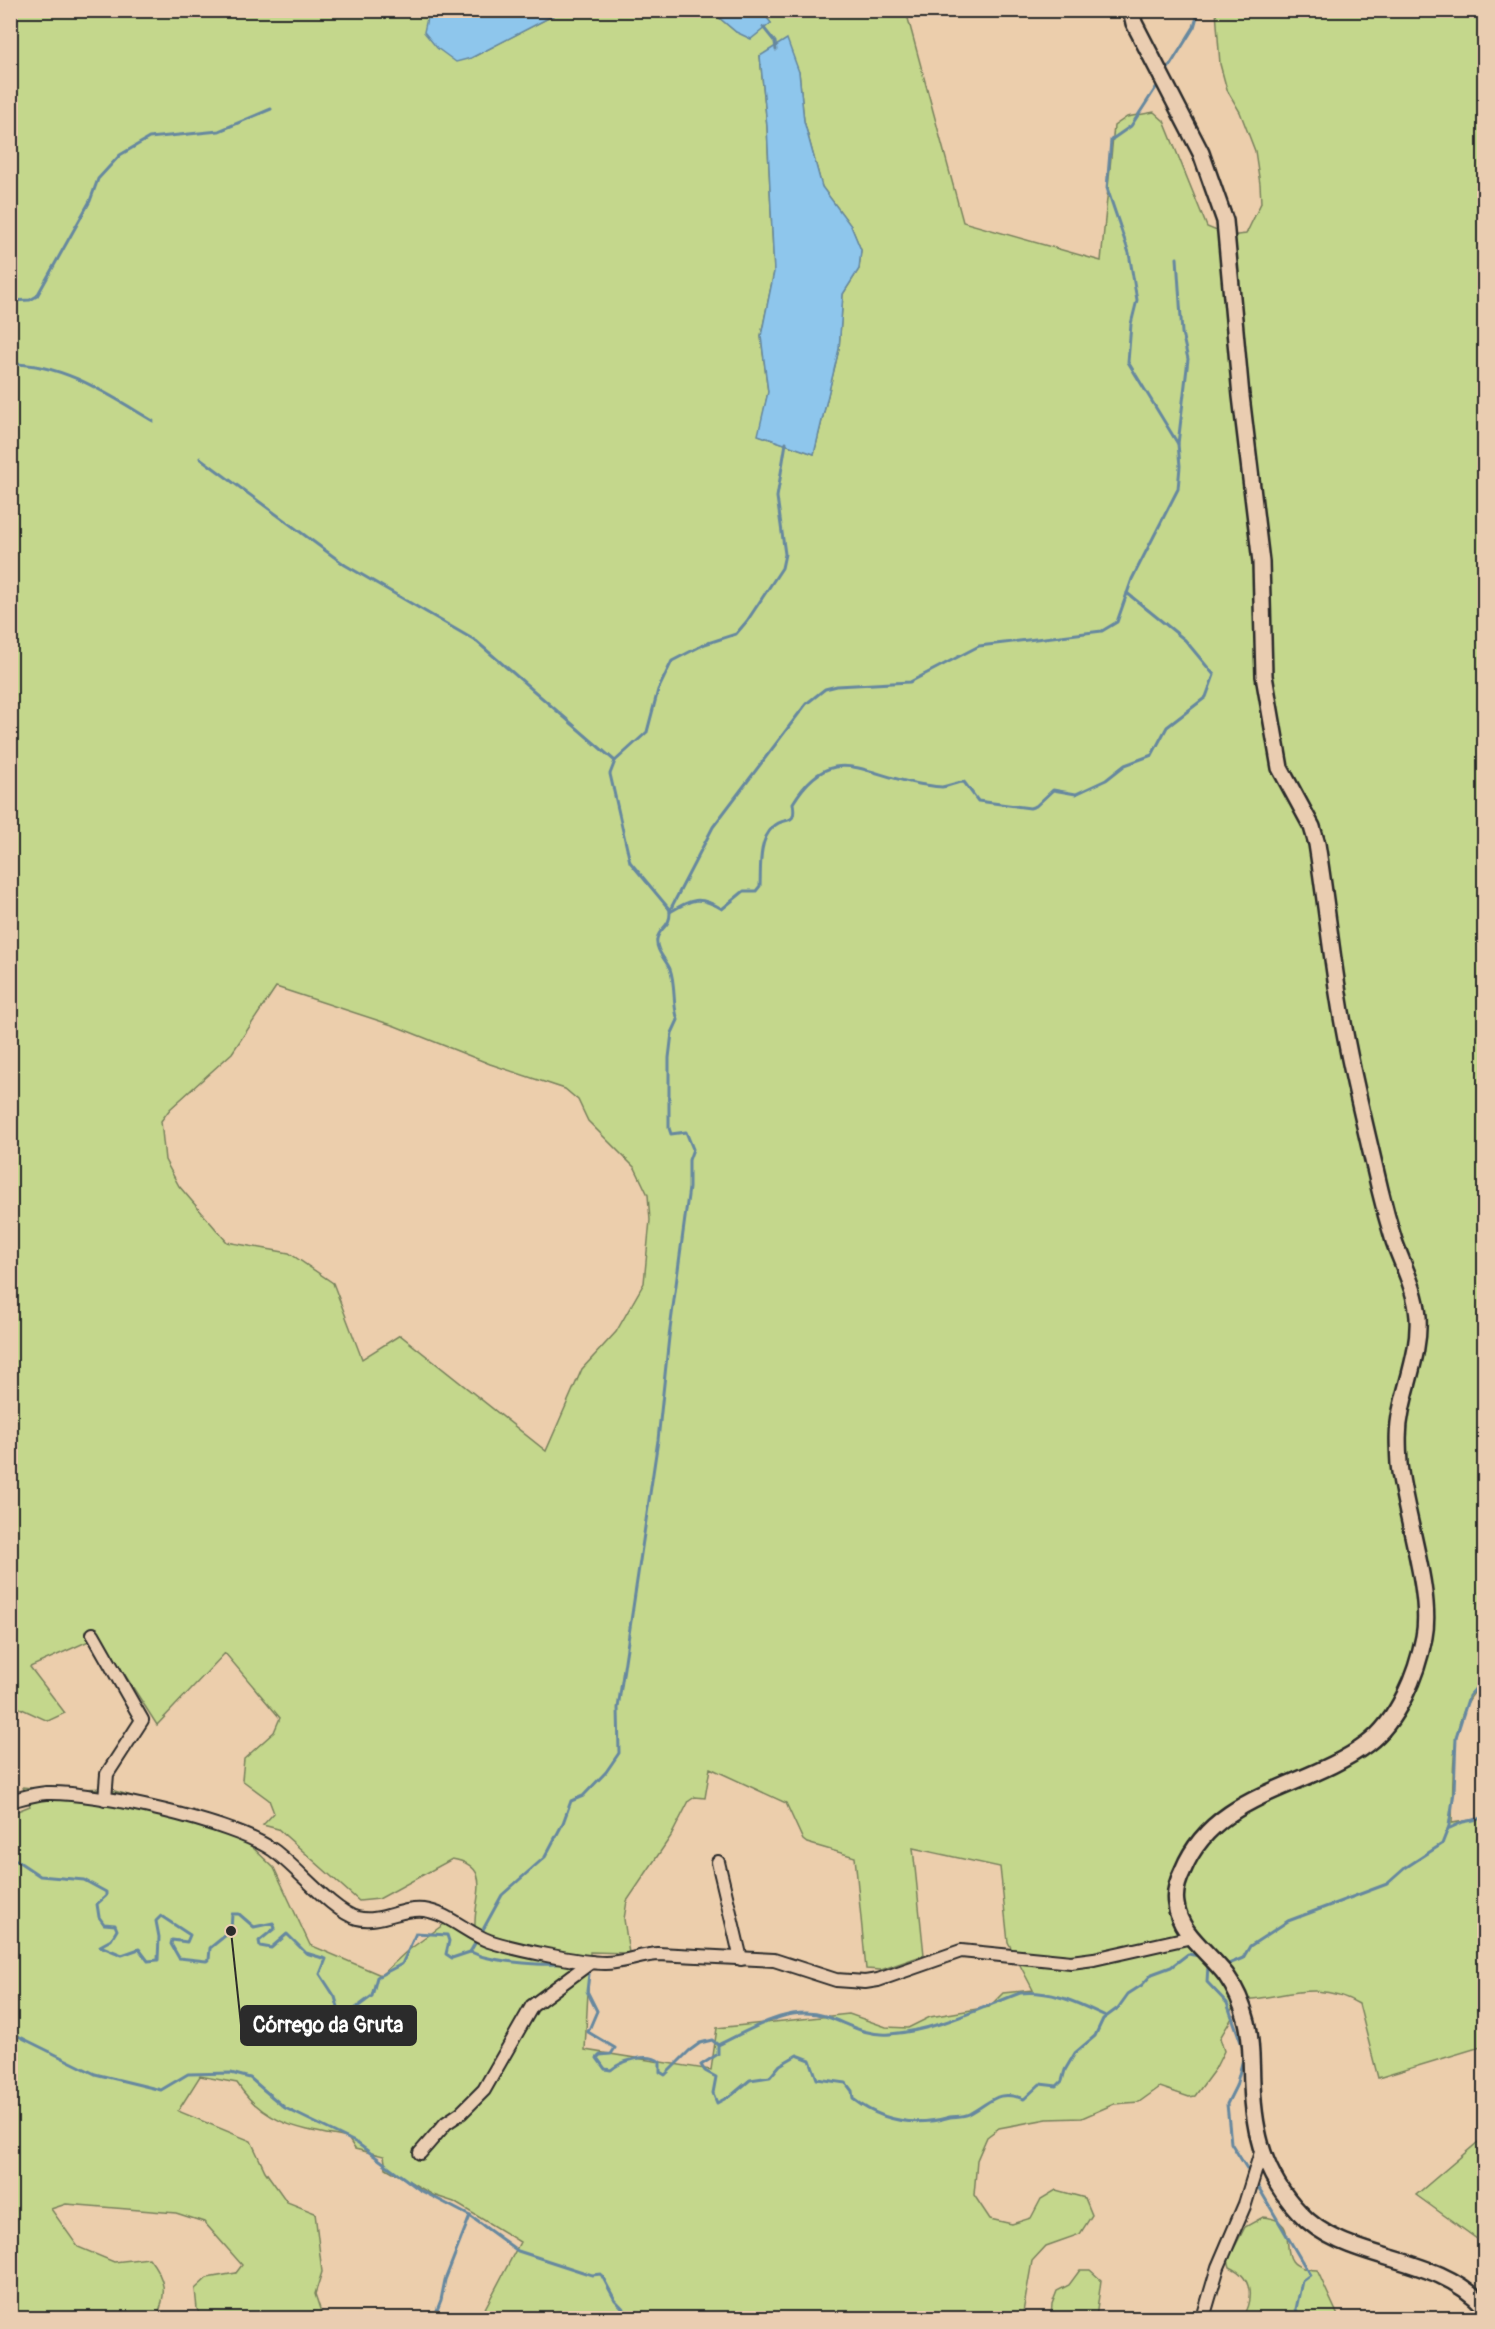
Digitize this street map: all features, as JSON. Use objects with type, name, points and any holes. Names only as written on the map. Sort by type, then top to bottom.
[{"type":"street","points":[[1131,10],[1134,24],[1201,153],[1225,221],[1241,396],[1261,562],[1264,676],[1275,745],[1280,768],[1312,827],[1317,844],[1347,1046],[1381,1195],[1418,1313],[1414,1364],[1401,1412],[1398,1438],[1400,1470],[1426,1617],[1418,1660],[1396,1709],[1383,1729],[1367,1744],[1334,1763],[1250,1801],[1207,1832],[1189,1855],[1178,1881],[1175,1904],[1192,1937],[1227,1976],[1241,2001],[1251,2042],[1252,2097],[1261,2152],[1271,2176],[1309,2221],[1346,2242],[1432,2270],[1460,2284],[1485,2306]]},
{"type":"street","points":[[93,1634],[142,1720],[107,1774],[105,1799]]},
{"type":"street","points":[[10,1801],[46,1793],[105,1799],[194,1818],[253,1839],[284,1858],[340,1908],[358,1918],[383,1918],[424,1910],[498,1944],[591,1962],[616,1962],[642,1955],[658,1954],[774,1960],[836,1980],[865,1982],[878,1980],[961,1951],[1071,1962],[1192,1937]]},
{"type":"street","points":[[718,1862],[741,1959]]},
{"type":"street","points":[[420,2153],[446,2122],[461,2113],[483,2090],[532,2006],[591,1962]]},
{"type":"street","points":[[1203,2319],[1218,2267],[1245,2204],[1261,2152]]},
{"type":"green space","points":[[11,11],[433,11],[427,18],[471,58],[562,11],[711,11],[736,32],[771,23],[762,11],[906,11],[963,222],[1101,261],[1114,126],[1127,117],[1154,112],[1164,121],[1207,227],[1229,236],[1246,234],[1261,203],[1255,151],[1240,112],[1227,90],[1220,64],[1216,11],[1484,11],[1484,1683],[1472,1695],[1458,1729],[1453,1768],[1452,1823],[1484,1818],[1484,2046],[1378,2078],[1359,2004],[1343,1996],[1314,1991],[1238,2000],[1230,2012],[1232,2018],[1220,2038],[1224,2051],[1215,2069],[1195,2096],[1189,2097],[1160,2087],[1139,2102],[1114,2104],[1082,2118],[1047,2119],[999,2128],[987,2137],[977,2160],[974,2195],[990,2219],[1012,2224],[1031,2218],[1041,2199],[1056,2190],[1085,2198],[1092,2215],[1080,2234],[1046,2246],[1032,2261],[1022,2318],[480,2318],[520,2242],[454,2202],[433,2195],[386,2168],[384,2156],[355,2149],[348,2138],[300,2128],[272,2117],[248,2097],[237,2083],[200,2076],[178,2111],[251,2141],[265,2171],[287,2202],[315,2213],[322,2272],[315,2294],[323,2318],[202,2318],[197,2309],[195,2289],[207,2278],[236,2273],[242,2265],[204,2222],[176,2213],[66,2204],[51,2209],[78,2247],[114,2262],[149,2258],[159,2273],[163,2286],[157,2318],[11,2318],[10,1814],[30,1806],[23,1787],[53,1790],[105,1788],[171,1808],[246,1841],[274,1868],[310,1945],[381,1975],[406,1952],[451,1919],[475,1925],[479,1884],[473,1868],[452,1859],[379,1899],[359,1901],[278,1829],[263,1825],[274,1813],[269,1800],[242,1780],[244,1759],[274,1732],[280,1718],[225,1653],[157,1725],[100,1636],[30,1667],[65,1713],[48,1721],[11,1704]],"holes":[[[760,56],[799,72],[804,121],[822,187],[851,226],[861,250],[859,269],[843,294],[839,349],[814,454],[759,435],[768,392],[761,336],[774,272],[767,126]],[[276,987],[395,1026],[490,1064],[565,1089],[578,1100],[588,1121],[635,1168],[648,1195],[650,1220],[644,1283],[616,1332],[582,1369],[546,1451],[400,1335],[362,1359],[333,1283],[289,1253],[227,1242],[179,1186],[165,1160],[161,1121],[170,1109],[232,1053]],[[710,1768],[786,1803],[803,1840],[807,1843],[855,1857],[866,1969],[881,1970],[924,1955],[913,1848],[1000,1867],[1008,1942],[1033,1990],[1003,1993],[989,2007],[930,2017],[908,2028],[886,2027],[849,2014],[717,2028],[711,2070],[585,2050],[590,1952],[629,1953],[624,1919],[627,1901],[671,1836],[689,1801],[695,1797],[705,1798]]]},
{"type":"green space","points":[[1484,2137],[1484,2244],[1416,2195]]},
{"type":"green space","points":[[1263,2217],[1277,2220],[1284,2227],[1289,2253],[1293,2261],[1301,2267],[1317,2270],[1339,2318],[1242,2318],[1248,2303],[1249,2289],[1243,2276],[1230,2267],[1228,2260],[1245,2227]]},
{"type":"green space","points":[[1080,2270],[1090,2270],[1101,2280],[1096,2318],[1051,2318],[1052,2304],[1057,2291],[1069,2285]]},
{"type":"water","points":[[434,10],[562,11],[471,58],[456,62],[437,48],[424,32],[427,18]]},
{"type":"water","points":[[711,11],[762,11],[771,23],[751,39],[736,32]]},
{"type":"water","points":[[787,39],[799,72],[804,121],[822,187],[851,226],[861,250],[859,269],[843,294],[839,349],[814,454],[758,435],[768,392],[761,336],[774,272],[767,126],[760,56]]},
{"type":"waterway","points":[[1166,72],[1194,27],[1199,10]]},
{"type":"waterway","points":[[763,27],[775,42],[776,50]]},
{"type":"waterway","points":[[670,910],[713,827],[806,704],[825,689],[837,686],[910,682],[979,646],[1102,631],[1117,622],[1132,579],[1178,489],[1180,466],[1178,444],[1128,362],[1131,324],[1137,300],[1129,253],[1107,188],[1111,140],[1131,126],[1159,83]]},
{"type":"waterway","points":[[10,301],[30,300],[37,296],[90,201],[98,179],[120,155],[149,138],[219,131],[271,109]]},
{"type":"waterway","points":[[1177,258],[1182,333],[1188,359],[1178,444]]},
{"type":"waterway","points":[[10,364],[49,369],[85,382],[153,421]]},
{"type":"waterway","points":[[480,1935],[502,1895],[545,1857],[563,1823],[571,1801],[583,1796],[606,1772],[619,1753],[618,1708],[658,1440],[689,1188],[689,1160],[693,1149],[686,1132],[671,1134],[669,1128],[669,1058],[672,1033],[678,1020],[672,975],[659,951],[657,939],[669,920],[670,910],[630,862],[610,774],[615,761],[647,732],[658,690],[672,661],[705,644],[736,634],[782,568],[785,554],[777,497],[786,443]]},
{"type":"waterway","points":[[200,458],[345,565],[476,641],[615,761]]},
{"type":"waterway","points":[[670,912],[696,900],[722,909],[744,891],[756,891],[760,886],[761,855],[768,833],[777,824],[792,818],[793,803],[807,784],[821,772],[835,767],[850,766],[899,780],[936,787],[964,782],[978,801],[1030,808],[1036,806],[1053,790],[1076,794],[1106,780],[1125,765],[1152,755],[1167,727],[1206,697],[1214,675],[1185,640],[1127,593]]},
{"type":"waterway","points":[[1224,1966],[1243,1958],[1250,1946],[1288,1921],[1387,1884],[1405,1868],[1442,1844],[1449,1826],[1454,1792],[1456,1737],[1469,1696],[1484,1679]]},
{"type":"waterway","points":[[1450,1828],[1463,1822],[1484,1818]]},
{"type":"waterway","points":[[10,1856],[40,1876],[84,1880],[106,1892],[106,1896],[97,1904],[99,1917],[104,1924],[115,1925],[117,1930],[111,1940],[100,1946],[122,1955],[139,1949],[148,1961],[158,1960],[159,1937],[156,1921],[161,1916],[190,1935],[187,1942],[172,1940],[171,1944],[179,1958],[206,1961],[209,1960],[210,1948],[231,1931],[232,1914],[239,1914],[254,1927],[273,1923],[275,1928],[259,1941],[260,1946],[271,1948],[287,1934],[306,1953],[326,1959],[320,1974],[335,1997],[340,2014],[344,2017],[372,1996],[377,1977],[402,1964],[416,1933],[447,1935],[449,1941],[446,1954],[452,1958],[470,1952],[482,1957],[512,1962],[562,1963]]},
{"type":"waterway","points":[[470,1952],[477,1940]]},
{"type":"waterway","points":[[718,2045],[718,2054],[701,2065],[705,2071],[716,2077],[713,2093],[717,2103],[732,2095],[750,2080],[770,2077],[780,2065],[797,2055],[810,2060],[817,2079],[846,2083],[852,2091],[853,2099],[876,2113],[912,2122],[964,2116],[1000,2096],[1007,2095],[1024,2099],[1040,2084],[1057,2086],[1062,2081],[1065,2070],[1075,2053],[1095,2036],[1103,2019],[1118,2008],[1128,1994],[1142,1985],[1152,1974],[1171,1967],[1188,1954],[1199,1956]]},
{"type":"waterway","points":[[1208,1965],[1207,1982],[1227,2003],[1243,2048],[1244,2055],[1236,2086],[1227,2104],[1231,2143],[1251,2175]]},
{"type":"waterway","points":[[587,1970],[589,1974],[587,1991],[597,2011],[588,2032],[615,2048],[611,2054],[600,2055],[597,2058],[605,2069],[611,2070],[628,2061],[649,2058],[660,2062],[660,2072],[665,2075],[700,2043],[712,2040],[718,2045]]},
{"type":"waterway","points":[[718,2045],[770,2020],[798,2013],[825,2016],[873,2033],[907,2032],[940,2024],[1020,1993],[1054,1996],[1075,2002],[1106,2016]]},
{"type":"waterway","points":[[10,2032],[95,2074],[161,2090],[188,2074],[231,2073],[250,2078],[285,2108],[357,2143],[420,2190],[470,2216],[518,2251],[592,2275],[601,2274],[615,2300],[632,2318]]},
{"type":"waterway","points":[[1256,2183],[1310,2275],[1302,2281],[1296,2309],[1300,2318]]},
{"type":"waterway","points":[[434,2318],[445,2280],[470,2216]]},
{"type":"place","name":"Córrego da Gruta","points":[[231,1931]]}]
